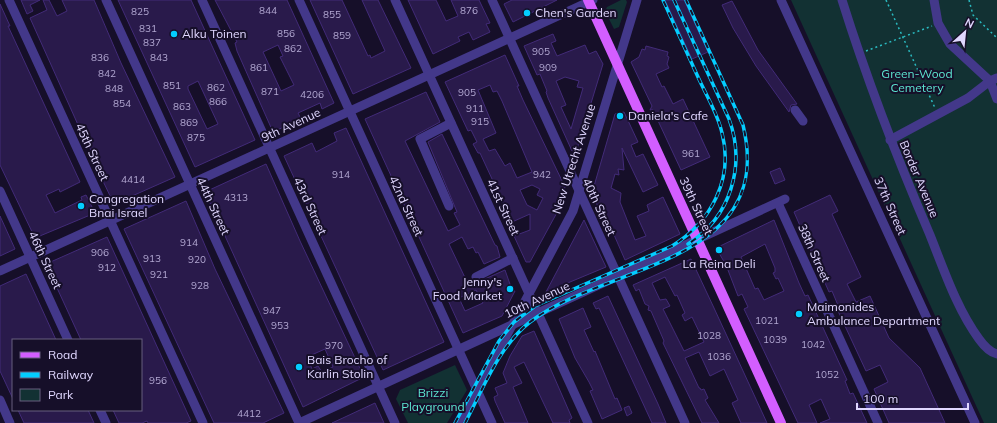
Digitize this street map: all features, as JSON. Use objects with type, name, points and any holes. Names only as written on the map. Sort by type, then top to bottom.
[{"type":"main road","name":"39th Street","points":[[590,1],[617,64],[781,423]]},
{"type":"street","name":"45th Street","points":[[9,0],[203,423]]},
{"type":"street","name":"44th Street","points":[[106,0],[299,423]]},
{"type":"street","name":"43rd Street","points":[[202,0],[395,423]]},
{"type":"street","name":"42nd Street","points":[[299,0],[492,423]]},
{"type":"street","name":"41st Street","points":[[395,0],[588,423]]},
{"type":"street","name":"40th Street","points":[[492,0],[685,423]]},
{"type":"street","name":"New Utrecht Avenue","points":[[460,423],[572,210],[637,0]]},
{"type":"street","name":"37th Street","points":[[781,0],[975,423]]},
{"type":"street","name":"Border Avenue","points":[[842,0],[859,54],[890,140],[962,310],[979,339],[990,352],[997,354]]},
{"type":"street","points":[[934,0],[938,23],[950,44],[993,80],[997,98]]},
{"type":"street","name":"9th Avenue","points":[[0,271],[590,1]]},
{"type":"street","points":[[890,140],[939,115],[968,98],[993,80]]},
{"type":"street","points":[[795,110],[803,121]]},
{"type":"street","points":[[449,206],[420,139],[451,123]]},
{"type":"street","name":"46th Street","points":[[0,191],[68,339]]},
{"type":"street","name":"10th Avenue","points":[[299,423],[511,326],[537,312],[781,201]]},
{"type":"street","name":"38th Street","points":[[781,201],[878,423]]},
{"type":"street","points":[[476,277],[513,258]]},
{"type":"street","points":[[0,400],[10,423]]},
{"type":"street","points":[[100,411],[106,423]]},
{"type":"path","points":[[886,0],[939,115]]},
{"type":"path","points":[[969,0],[973,15],[997,38]]},
{"type":"path","points":[[859,54],[938,23]]},
{"type":"green space","points":[[621,0],[626,0],[627,2],[619,27],[614,29],[605,11],[607,7]]},
{"type":"green space","name":"Green-Wood Cemetery","points":[[791,0],[997,0],[997,423],[984,423]]},
{"type":"green space","name":"Brizzi Playground","points":[[455,365],[467,390],[447,423],[408,423],[396,399],[400,390]]},
{"type":"building","points":[[21,0],[40,0],[30,5],[33,11],[27,14]]},
{"type":"building","points":[[43,0],[49,0],[57,16],[67,11],[62,0],[94,0],[121,63],[175,177],[114,204],[101,177],[103,176],[98,164],[79,127],[30,18],[47,10]]},
{"type":"building","points":[[118,0],[191,0],[255,140],[195,167]],"holes":[[[198,81],[218,124],[207,129],[188,89],[188,86]]]},
{"type":"building","points":[[215,0],[287,0],[334,103],[322,109],[320,103],[298,113],[301,119],[273,132],[237,51],[235,43],[237,42]],"holes":[[[278,45],[283,56],[280,57],[294,85],[281,91],[263,52]]]},
{"type":"building","points":[[310,0],[342,0],[368,56],[370,55],[371,58],[385,51],[362,0],[378,0],[411,68],[353,94]]},
{"type":"building","points":[[408,0],[436,0],[446,21],[458,16],[451,0],[479,0],[490,23],[486,24],[490,32],[473,40],[469,32],[458,37],[460,41],[433,54]]},
{"type":"building","points":[[512,0],[557,0],[513,22],[504,4]]},
{"type":"building","points":[[665,0],[684,0],[708,52],[692,59]]},
{"type":"building","points":[[732,1],[758,50],[797,104],[791,105],[789,112],[756,66],[733,28],[722,5]]},
{"type":"building","points":[[0,4],[10,26],[8,26],[80,182],[60,192],[59,189],[46,195],[55,213],[82,200],[81,197],[86,195],[95,213],[35,238],[0,165]]},
{"type":"building","points":[[553,34],[556,41],[551,43],[557,56],[585,45],[589,54],[596,51],[603,64],[577,149],[572,151],[548,98],[547,91],[540,74],[537,75],[524,46]],"holes":[[[565,77],[579,81],[577,87],[583,88],[571,129],[561,107],[566,105],[556,81]]]},
{"type":"building","points":[[646,46],[668,52],[667,56],[669,57],[667,64],[669,68],[656,74],[673,104],[683,99],[710,157],[681,170],[653,110],[650,110],[652,106],[631,62],[639,57],[642,49],[645,50]]},
{"type":"building","points":[[505,55],[519,86],[517,86],[523,100],[565,187],[560,207],[530,262],[526,262],[514,236],[530,230],[530,214],[512,222],[480,153],[478,153],[473,144],[477,142],[471,130],[468,131],[445,82]],"holes":[[[490,85],[493,92],[497,91],[502,101],[532,172],[517,178],[510,163],[505,166],[495,149],[489,151],[483,139],[496,133],[478,90]],[[532,185],[540,189],[537,195],[543,198],[537,210],[527,205],[520,190]]]},
{"type":"building","points":[[426,92],[440,122],[405,141],[448,231],[460,225],[454,213],[457,212],[428,142],[442,134],[495,245],[497,246],[500,257],[484,264],[478,252],[476,253],[473,247],[468,249],[462,237],[449,244],[469,286],[505,270],[512,290],[515,291],[502,316],[463,333],[365,119]],"holes":[[[476,290],[483,303],[465,311],[459,298]]]},
{"type":"building","points":[[624,112],[638,142],[631,145],[636,157],[643,154],[658,185],[643,192],[622,148],[624,170],[618,169],[619,175],[615,174],[611,188],[621,193],[620,202],[635,240],[646,236],[637,216],[649,211],[647,205],[663,197],[680,234],[625,260],[608,221],[604,215],[602,216],[592,193],[615,114]]},
{"type":"building","points":[[346,128],[444,342],[383,370],[284,156],[312,143],[316,152],[337,141],[334,133]]},
{"type":"building","points":[[266,164],[300,241],[364,377],[303,407],[205,192]],"holes":[[[325,349],[333,367],[322,372],[318,366],[312,369],[307,357]]]},
{"type":"building","points":[[780,168],[785,180],[775,184],[770,172]]},
{"type":"building","points":[[830,195],[838,211],[832,214],[861,277],[847,284],[856,302],[870,296],[889,338],[920,368],[945,423],[889,423],[874,389],[888,382],[880,365],[866,371],[838,311],[840,310],[832,291],[829,292],[794,212]]},
{"type":"building","points":[[186,201],[215,269],[284,413],[263,423],[214,423],[124,229]]},
{"type":"building","points":[[0,216],[15,249],[0,256]]},
{"type":"building","points":[[584,220],[606,267],[546,292]]},
{"type":"building","points":[[774,220],[799,283],[805,296],[808,295],[847,380],[845,381],[850,394],[853,393],[867,423],[820,423],[830,419],[821,399],[809,405],[817,423],[798,423],[744,309],[748,307],[742,294],[738,296],[726,265],[716,248]],"holes":[[[765,244],[775,268],[775,272],[773,273],[776,279],[778,278],[784,291],[764,300],[758,288],[755,289],[741,257]]]},
{"type":"building","points":[[107,237],[191,421],[186,423],[148,423],[147,421],[142,423],[119,423],[113,411],[142,411],[142,339],[81,339],[46,264]]},
{"type":"building","points":[[691,259],[767,423],[741,423],[732,403],[738,400],[724,369],[710,376],[699,352],[685,358],[699,388],[701,390],[704,389],[708,398],[705,400],[719,423],[702,423],[663,343],[664,341],[651,311],[648,310],[649,306],[645,304],[639,289],[636,291],[633,285]],"holes":[[[665,277],[675,296],[677,295],[685,313],[682,315],[685,321],[692,317],[704,342],[684,351],[663,309],[670,306],[666,299],[660,300],[652,283]]]},
{"type":"building","points":[[26,274],[56,339],[12,339],[12,397],[0,371],[0,286]]},
{"type":"building","points":[[608,296],[666,423],[652,423],[599,308],[596,309],[593,303]]},
{"type":"building","points":[[583,308],[591,327],[584,330],[594,352],[595,351],[615,399],[617,398],[622,410],[602,419],[590,391],[593,390],[575,358],[559,319]]},
{"type":"building","points":[[534,331],[572,418],[569,420],[570,423],[553,423],[524,362],[514,367],[522,383],[513,387],[528,423],[505,423],[495,401],[494,397],[498,395],[495,388],[507,383],[503,373],[510,356],[522,336]]},
{"type":"building","points":[[375,403],[384,423],[332,423],[345,417]]},
{"type":"building","points":[[629,406],[632,413],[627,416],[624,408]]},
{"type":"building","points":[[18,411],[88,411],[94,423],[24,423]]},
{"type":"railway","points":[[455,423],[499,341],[514,322],[535,306],[672,246],[698,225],[716,198],[722,183],[725,167],[725,150],[722,133],[715,112],[663,0]]},
{"type":"railway","points":[[674,0],[729,119],[734,136],[736,154],[735,172],[731,189],[724,205],[715,220],[703,233],[688,244]]},
{"type":"railway","points":[[465,423],[485,382],[509,343],[530,322],[563,302],[678,254],[711,233],[735,207],[747,171],[743,125],[686,0]]},
{"type":"place","name":"Chen's Garden","points":[[527,13]]},
{"type":"place","name":"Alku Toinen","points":[[174,34]]},
{"type":"place","name":"Daniela's Cafe","points":[[620,116]]},
{"type":"place","name":"Congregation Bnai Israel","points":[[81,206]]},
{"type":"place","name":"La Reina Deli","points":[[719,250]]},
{"type":"place","name":"Jenny's Food Market","points":[[510,289]]},
{"type":"place","name":"Maimonides Ambulance Department","points":[[799,314]]},
{"type":"place","name":"Bais Brocho of Karlin Stolin","points":[[299,367]]}]
